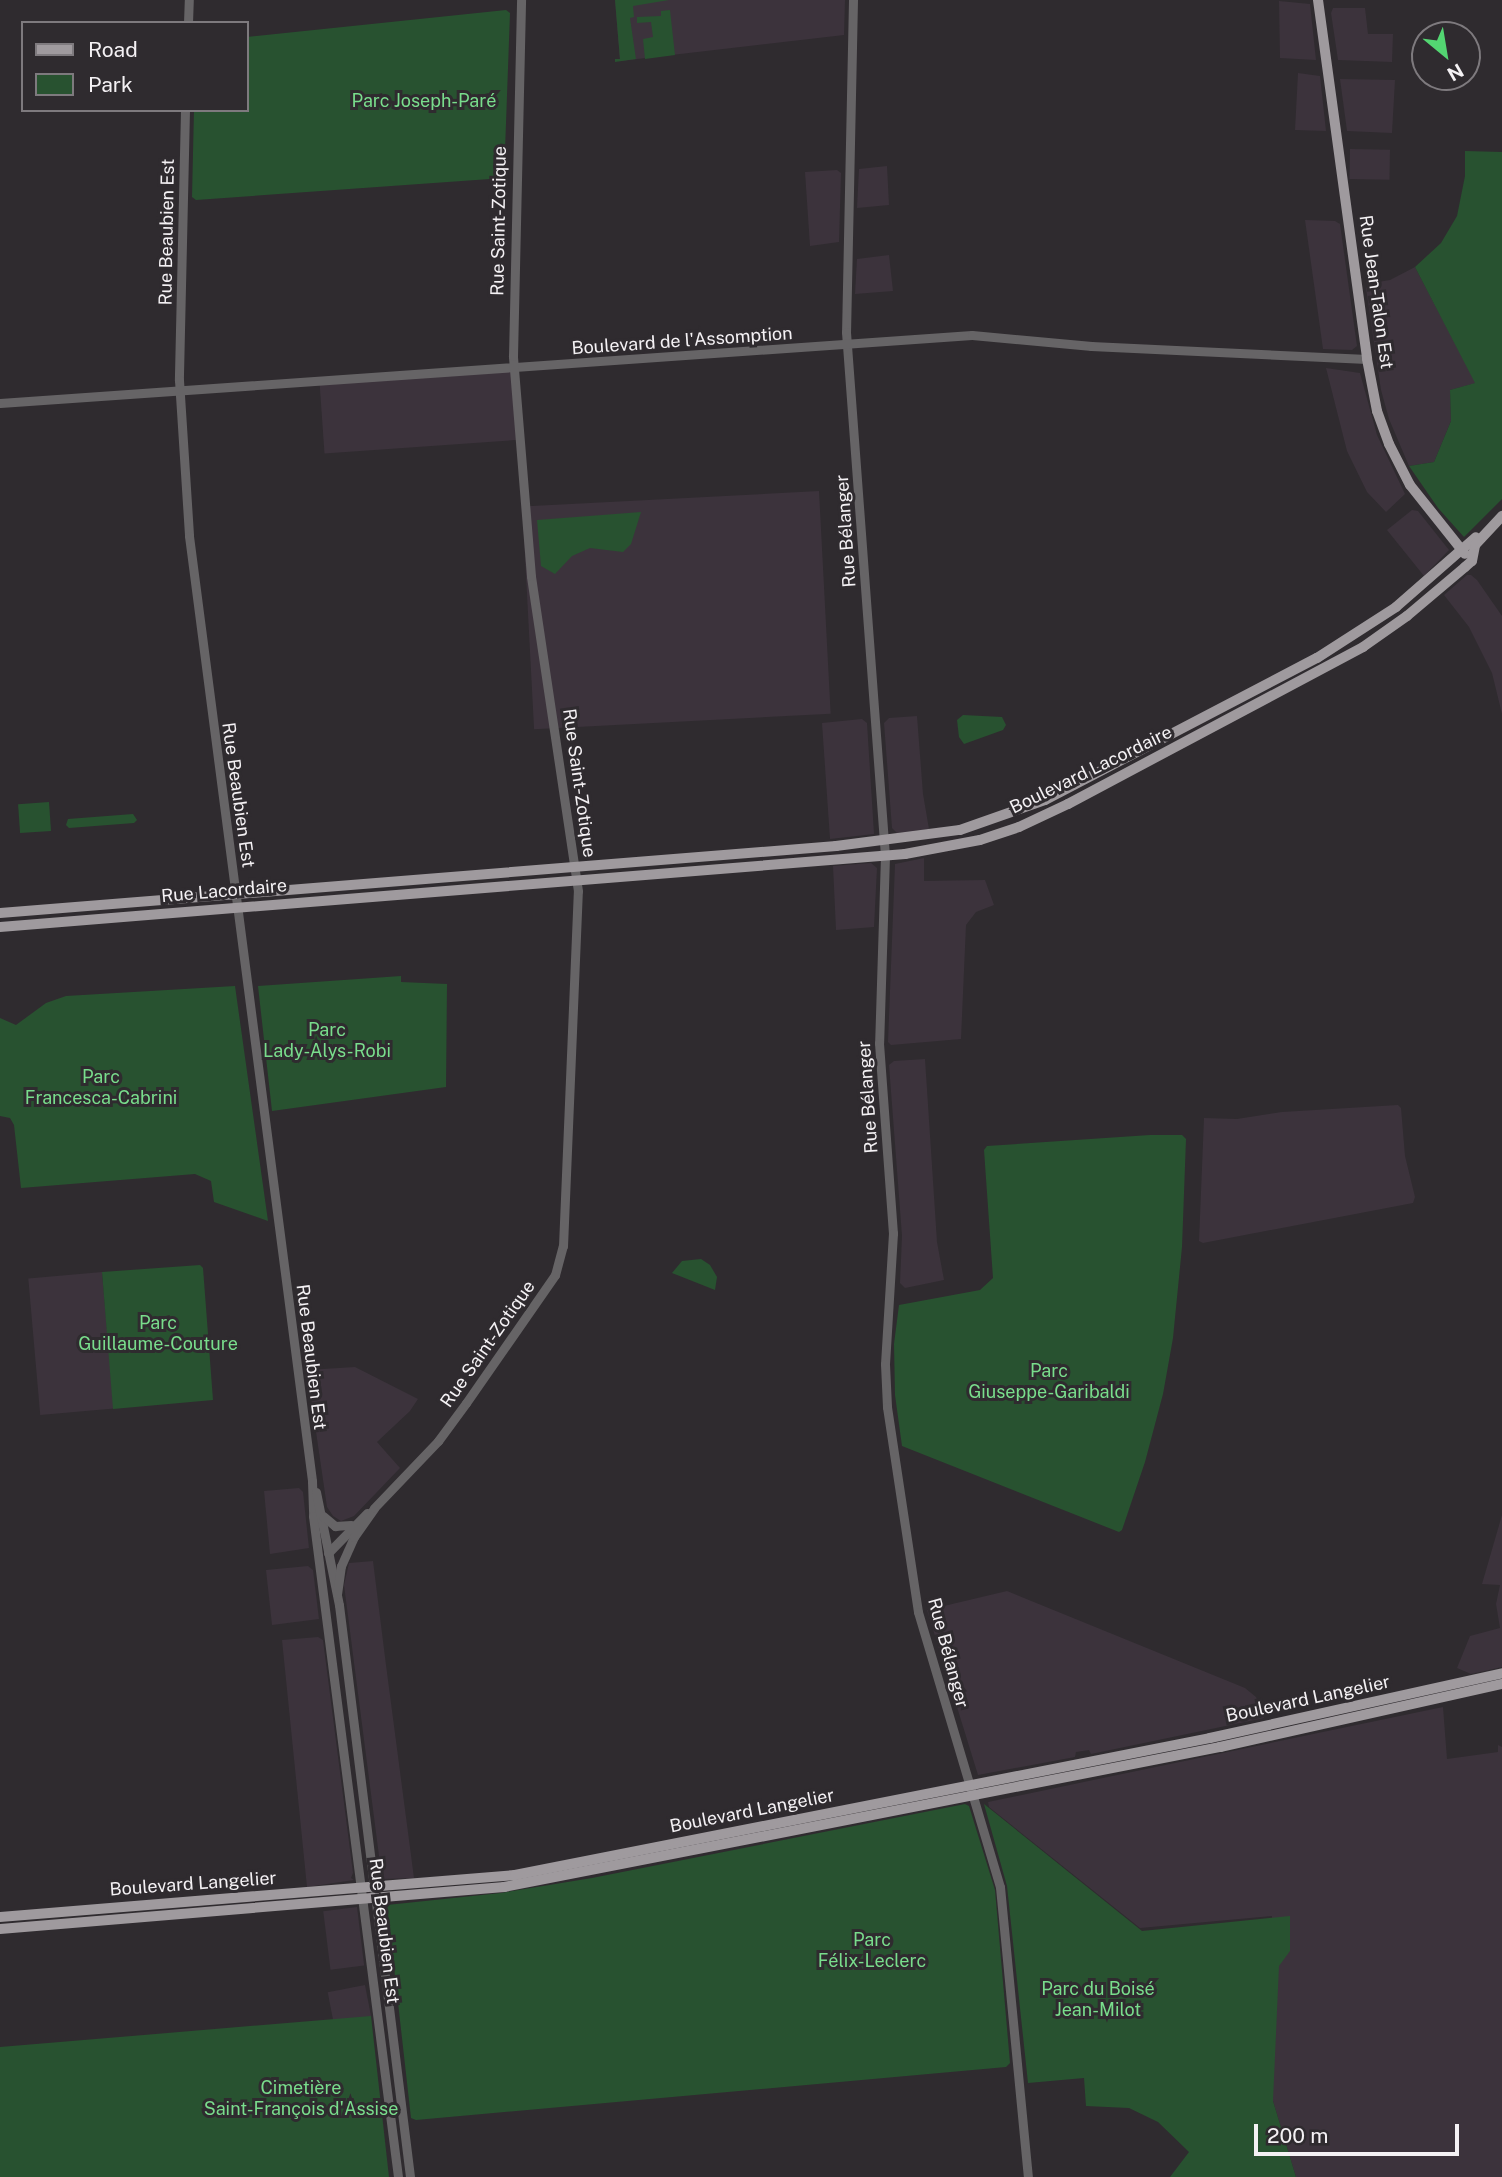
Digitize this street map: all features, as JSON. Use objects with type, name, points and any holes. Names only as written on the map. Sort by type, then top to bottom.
[{"type":"main road","name":"Rue Jean-Talon Est","points":[[1318,0],[1367,359],[1377,411],[1394,456],[1418,497],[1472,561]]},
{"type":"main road","name":"Boulevard Lacordaire","points":[[451,877],[884,841],[960,830],[1045,800],[1338,646],[1396,607],[1462,550],[1502,510]]},
{"type":"main road","name":"Boulevard Lacordaire","points":[[452,891],[885,856],[937,850],[1019,827],[1344,659],[1407,617],[1472,561],[1475,545],[1502,516]]},
{"type":"main road","name":"Rue Lacordaire","points":[[0,914],[451,877]]},
{"type":"main road","name":"Rue Lacordaire","points":[[0,927],[452,891]]},
{"type":"main road","name":"Boulevard Langelier","points":[[971,1791],[1502,1673]]},
{"type":"main road","name":"Boulevard Langelier","points":[[0,1928],[376,1893],[515,1875],[1277,1735],[1502,1684]]},
{"type":"main road","name":"Boulevard Langelier","points":[[0,1917],[364,1894]]},
{"type":"street","points":[[188,21],[189,0]]},
{"type":"street","name":"Rue Saint-Zotique","points":[[320,1562],[355,1522],[374,1508],[444,1433],[534,1307],[560,1263],[577,881],[529,563],[514,368],[521,0]]},
{"type":"street","name":"Rue Bélanger","points":[[853,0],[846,332],[885,856],[879,1043],[893,1233],[885,1364],[888,1417],[918,1612],[1000,1887],[1028,2177]]},
{"type":"street","name":"Rue Beaubien Est","points":[[185,112],[180,390],[189,536],[312,1481],[313,1516],[364,1894],[398,2177]]},
{"type":"street","name":"Boulevard de l'Assomption","points":[[0,403],[972,335],[1093,346],[1367,359]]},
{"type":"street","name":"Rue Beaubien Est","points":[[312,1481],[323,1515],[337,1594],[410,2177]]},
{"type":"street","name":"Rue Saint-Zotique","points":[[345,1555],[374,1508]]},
{"type":"street","points":[[323,1515],[335,1526],[355,1522]]},
{"type":"street","name":"Rue Beaubien Est","points":[[337,1594],[345,1555]]},
{"type":"street","points":[[336,1680],[348,1678]]},
{"type":"street","points":[[346,1756],[358,1754]]},
{"type":"shaded area","points":[[615,0],[845,0],[844,35],[620,61]]},
{"type":"shaded area","points":[[1279,1],[1310,4],[1316,60],[1280,58]]},
{"type":"shaded area","points":[[1333,8],[1365,8],[1368,34],[1393,34],[1392,62],[1338,60],[1331,13]]},
{"type":"shaded area","points":[[1298,73],[1320,76],[1326,131],[1295,130]]},
{"type":"shaded area","points":[[1340,79],[1395,80],[1392,133],[1347,131]]},
{"type":"shaded area","points":[[1350,149],[1390,150],[1389,180],[1349,179]]},
{"type":"shaded area","points":[[887,166],[889,205],[857,208],[859,169]]},
{"type":"shaded area","points":[[837,170],[841,173],[839,242],[810,246],[805,172]]},
{"type":"shaded area","points":[[1305,220],[1335,221],[1340,224],[1357,346],[1352,350],[1323,349]]},
{"type":"shaded area","points":[[889,255],[893,291],[855,294],[857,259]]},
{"type":"shaded area","points":[[1415,267],[1476,383],[1450,390],[1451,421],[1434,462],[1409,466],[1389,419],[1381,390],[1366,288],[1372,283],[1390,280]]},
{"type":"shaded area","points":[[514,368],[519,440],[324,453],[319,382]]},
{"type":"shaded area","points":[[1326,368],[1360,373],[1377,435],[1405,494],[1386,512],[1367,492],[1347,451]]},
{"type":"shaded area","points":[[819,491],[831,714],[534,729],[522,507]]},
{"type":"shaded area","points":[[1412,510],[1418,511],[1449,550],[1424,576],[1387,530]]},
{"type":"shaded area","points":[[1467,575],[1477,580],[1502,616],[1502,714],[1492,673],[1469,627],[1444,595]]},
{"type":"shaded area","points":[[917,716],[923,794],[929,829],[897,833],[892,828],[884,723],[889,718]]},
{"type":"shaded area","points":[[862,719],[867,723],[874,834],[830,839],[822,723]]},
{"type":"shaded area","points":[[924,858],[924,881],[985,880],[994,905],[976,912],[966,925],[961,1039],[891,1045],[888,1042],[895,864]]},
{"type":"shaded area","points":[[871,863],[877,868],[874,927],[836,930],[833,866]]},
{"type":"shaded area","points":[[925,1059],[937,1242],[944,1280],[905,1288],[900,1283],[902,1236],[889,1065],[894,1061]]},
{"type":"shaded area","points":[[1398,1105],[1401,1108],[1405,1156],[1415,1197],[1413,1203],[1203,1243],[1199,1241],[1204,1118],[1237,1119],[1282,1112]]},
{"type":"shaded area","points":[[102,1272],[114,1408],[40,1415],[28,1278]]},
{"type":"shaded area","points":[[355,1367],[418,1399],[410,1411],[377,1442],[400,1468],[354,1516],[341,1521],[333,1516],[327,1507],[307,1370]]},
{"type":"shaded area","points":[[299,1488],[303,1492],[309,1548],[270,1554],[264,1491]]},
{"type":"shaded area","points":[[1502,1515],[1502,1667],[1471,1674],[1457,1668],[1470,1636],[1500,1628],[1496,1604],[1500,1585],[1482,1584]]},
{"type":"shaded area","points":[[373,1561],[414,1878],[382,1879],[344,1585],[349,1563]]},
{"type":"shaded area","points":[[308,1566],[313,1570],[319,1619],[272,1625],[266,1570]]},
{"type":"shaded area","points":[[1007,1591],[1245,1688],[1256,1697],[1264,1718],[1091,1754],[1089,1750],[1076,1752],[1075,1757],[978,1775],[927,1610]]},
{"type":"shaded area","points":[[318,1637],[323,1640],[353,1873],[351,1878],[354,1880],[307,1887],[282,1640]]},
{"type":"shaded area","points":[[1443,1707],[1447,1759],[1498,1752],[1498,1745],[1502,1747],[1502,2177],[1296,2177],[1273,2101],[1272,1916],[1140,1928],[989,1807],[988,1802]]},
{"type":"shaded area","points":[[357,1907],[364,1966],[330,1970],[323,1911]]},
{"type":"shaded area","points":[[365,1985],[371,2016],[334,2024],[328,1992]]},
{"type":"green space","points":[[615,0],[669,0],[633,6],[634,17],[630,18],[636,59],[615,62],[615,59],[620,59]]},
{"type":"green space","name":"Parc Joseph-Paré","points":[[506,10],[510,13],[504,178],[196,200],[192,197],[194,112],[248,112],[248,37]]},
{"type":"green space","points":[[670,10],[675,55],[645,59],[643,39],[653,37],[651,22],[637,23],[637,17],[661,16],[661,11]]},
{"type":"green space","points":[[1465,151],[1502,152],[1502,499],[1464,537],[1438,508],[1409,466],[1434,462],[1451,421],[1450,390],[1475,383],[1415,267],[1441,243],[1457,216],[1465,176]]},
{"type":"green space","points":[[641,512],[631,544],[623,552],[590,548],[572,556],[555,574],[541,566],[537,520]]},
{"type":"green space","points":[[963,715],[1002,717],[1006,725],[1003,730],[964,744],[959,737],[957,720]]},
{"type":"green space","points":[[49,802],[51,831],[20,833],[18,804]]},
{"type":"green space","points":[[133,814],[137,820],[134,823],[69,828],[66,825],[68,819]]},
{"type":"green space","name":"Parc Lady-Alys-Robi","points":[[401,976],[401,982],[447,984],[446,1087],[272,1111],[258,986]]},
{"type":"green space","name":"Parc Francesca-Cabrini","points":[[235,986],[268,1221],[214,1202],[211,1181],[195,1174],[21,1188],[14,1125],[10,1118],[0,1116],[0,1018],[16,1025],[46,1003],[66,996]]},
{"type":"green space","name":"Parc Giuseppe-Garibaldi","points":[[1182,1135],[1186,1139],[1182,1247],[1173,1338],[1163,1394],[1145,1462],[1122,1530],[1119,1532],[902,1446],[895,1395],[894,1344],[899,1305],[980,1290],[993,1278],[984,1150],[987,1146]]},
{"type":"green space","points":[[701,1259],[710,1265],[717,1277],[715,1290],[672,1273],[682,1261]]},
{"type":"green space","name":"Parc Guillaume-Couture","points":[[200,1265],[203,1268],[213,1400],[113,1409],[102,1272]]},
{"type":"green space","name":"Parc Félix-Leclerc","points":[[965,1804],[969,1806],[995,1890],[1010,2063],[1006,2067],[416,2120],[411,2118],[387,1905],[501,1893],[592,1878]]},
{"type":"green space","name":"Parc du Boisé Jean-Milot","points":[[984,1804],[1142,1931],[1290,1916],[1290,1951],[1279,1966],[1273,2101],[1296,2177],[1170,2177],[1189,2152],[1158,2122],[1129,2108],[1086,2106],[1084,2078],[1028,2083],[1007,1886]]},
{"type":"green space","name":"Cimetière Saint-François d'Assise","points":[[371,2016],[389,2177],[0,2177],[0,2047]]}]
